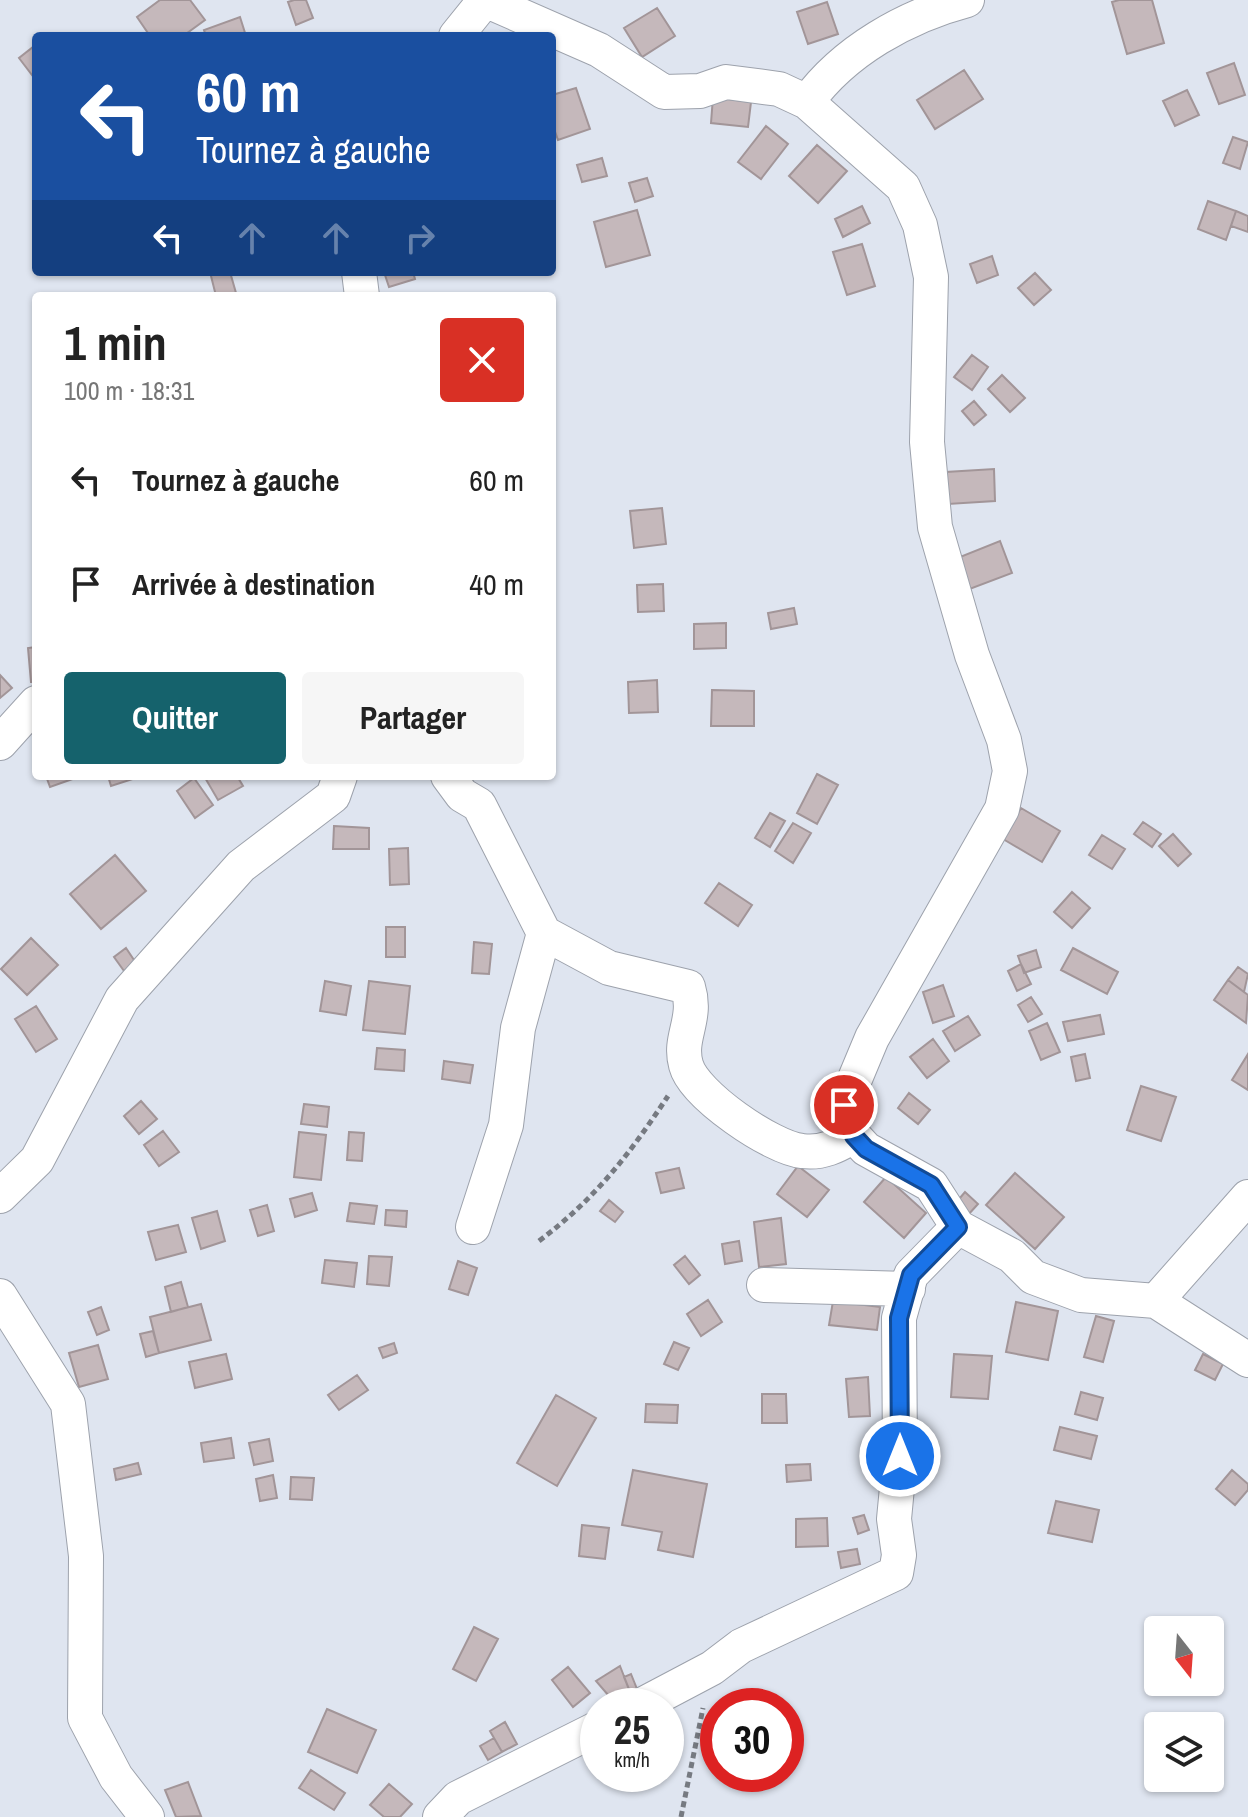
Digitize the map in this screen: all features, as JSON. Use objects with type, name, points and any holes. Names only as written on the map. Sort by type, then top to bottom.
[{"type":"street","points":[[459,32],[485,0],[599,50],[664,92],[700,91],[726,82],[779,89],[807,102],[903,187],[920,225],[931,277],[927,442],[935,527],[972,655],[1004,740],[1010,771],[1002,809],[872,1038],[844,1105],[854,1136],[866,1149],[931,1185],[958,1227],[1012,1256],[1033,1277],[1081,1295],[1156,1301],[1248,1360]]},
{"type":"street","points":[[807,102],[824,80],[864,46],[967,0]]},
{"type":"street","points":[[0,743],[32,707]]},
{"type":"street","points":[[0,1196],[37,1160],[122,999],[241,866],[333,796],[339,780]]},
{"type":"street","points":[[451,780],[462,795],[479,805],[544,933],[609,968],[688,987],[694,1007],[683,1049],[686,1068],[702,1091],[772,1143],[802,1152],[830,1150],[854,1136]]},
{"type":"street","points":[[473,1227],[506,1125],[518,1028],[544,933]]},
{"type":"street","points":[[1156,1301],[1248,1197]]},
{"type":"street","points":[[674,1688],[712,1668],[741,1646],[896,1573],[899,1555],[894,1519],[900,1456],[899,1318],[911,1275],[958,1227]]},
{"type":"street","points":[[764,1285],[908,1289]]},
{"type":"street","points":[[0,1296],[68,1404],[86,1556],[85,1718],[116,1777],[147,1817]]},
{"type":"street","points":[[440,1817],[458,1798],[580,1737]]},
{"type":"path","points":[[539,1241],[577,1213],[624,1163],[686,1068]]},
{"type":"path","points":[[681,1817],[712,1668]]},
{"type":"building","points":[[160,0],[190,0],[205,20],[188,32],[147,32],[137,17]]},
{"type":"building","points":[[306,0],[313,18],[296,25],[288,2]]},
{"type":"building","points":[[1152,0],[1164,43],[1127,54],[1112,2]]},
{"type":"building","points":[[827,2],[838,34],[808,44],[797,12]]},
{"type":"building","points":[[657,8],[675,36],[642,57],[624,28]]},
{"type":"building","points":[[240,17],[245,32],[205,32]]},
{"type":"building","points":[[32,48],[32,75],[19,58]]},
{"type":"building","points":[[1234,63],[1245,95],[1219,104],[1207,73]]},
{"type":"building","points":[[964,70],[983,99],[935,129],[917,100]]},
{"type":"building","points":[[576,88],[590,129],[558,140],[556,94]]},
{"type":"building","points":[[1187,90],[1199,115],[1175,126],[1163,101]]},
{"type":"building","points":[[713,97],[751,102],[748,127],[711,123]]},
{"type":"building","points":[[766,126],[788,144],[761,179],[738,162]]},
{"type":"building","points":[[1233,137],[1248,142],[1240,169],[1223,163]]},
{"type":"building","points":[[817,145],[847,171],[818,203],[789,176]]},
{"type":"building","points":[[602,158],[607,176],[582,182],[577,165]]},
{"type":"building","points":[[647,178],[653,196],[635,202],[629,183]]},
{"type":"building","points":[[1208,201],[1236,211],[1226,240],[1198,229]]},
{"type":"building","points":[[862,206],[870,223],[843,237],[835,219]]},
{"type":"building","points":[[637,210],[650,255],[606,267],[594,222]]},
{"type":"building","points":[[1236,211],[1248,216],[1248,232],[1231,226]]},
{"type":"building","points":[[862,244],[875,286],[847,295],[833,252]]},
{"type":"building","points":[[992,256],[998,275],[977,283],[970,264]]},
{"type":"building","points":[[1035,273],[1051,290],[1034,305],[1018,288]]},
{"type":"building","points":[[211,276],[231,276],[236,292],[215,292]]},
{"type":"building","points":[[385,276],[414,276],[415,279],[389,287]]},
{"type":"building","points":[[972,355],[988,367],[972,390],[954,377]]},
{"type":"building","points":[[1002,375],[1025,398],[1010,412],[988,389]]},
{"type":"building","points":[[974,401],[986,415],[974,425],[962,411]]},
{"type":"building","points":[[994,469],[995,501],[948,504],[946,472]]},
{"type":"building","points":[[662,508],[666,544],[634,548],[630,511]]},
{"type":"building","points":[[1000,541],[1012,573],[967,590],[955,559]]},
{"type":"building","points":[[663,584],[664,611],[638,612],[637,585]]},
{"type":"building","points":[[794,608],[797,624],[771,629],[768,613]]},
{"type":"building","points":[[726,623],[726,648],[694,649],[694,624]]},
{"type":"building","points":[[28,648],[32,648],[32,682],[31,682]]},
{"type":"building","points":[[0,675],[12,688],[0,698]]},
{"type":"building","points":[[657,680],[658,712],[629,713],[628,682]]},
{"type":"building","points":[[712,690],[754,691],[754,726],[711,726]]},
{"type":"building","points":[[817,774],[838,785],[817,824],[797,813]]},
{"type":"building","points":[[47,780],[70,780],[50,787]]},
{"type":"building","points":[[109,780],[130,780],[111,786]]},
{"type":"building","points":[[195,780],[213,805],[195,818],[177,791]]},
{"type":"building","points":[[206,780],[239,780],[243,786],[218,800]]},
{"type":"building","points":[[1021,808],[1060,831],[1042,862],[1003,839]]},
{"type":"building","points":[[770,813],[785,821],[770,847],[755,838]]},
{"type":"building","points":[[1143,822],[1161,834],[1152,847],[1134,834]]},
{"type":"building","points":[[793,823],[811,833],[793,863],[775,851]]},
{"type":"building","points":[[334,826],[369,828],[369,849],[333,849]]},
{"type":"building","points":[[1173,834],[1191,854],[1178,866],[1159,846]]},
{"type":"building","points":[[1102,835],[1125,849],[1112,869],[1089,855]]},
{"type":"building","points":[[408,848],[409,884],[390,885],[389,849]]},
{"type":"building","points":[[115,855],[146,891],[101,929],[70,894]]},
{"type":"building","points":[[719,883],[752,905],[738,926],[705,903]]},
{"type":"building","points":[[1072,892],[1090,908],[1072,928],[1054,912]]},
{"type":"building","points":[[386,927],[405,927],[405,957],[386,957]]},
{"type":"building","points":[[31,938],[58,965],[27,995],[1,969]]},
{"type":"building","points":[[474,942],[492,944],[489,974],[472,973]]},
{"type":"building","points":[[126,948],[136,963],[124,971],[114,957]]},
{"type":"building","points":[[1073,948],[1118,972],[1107,994],[1061,970]]},
{"type":"building","points":[[1036,950],[1041,967],[1024,973],[1018,956]]},
{"type":"building","points":[[1021,964],[1031,984],[1017,991],[1008,971]]},
{"type":"building","points":[[1238,967],[1248,974],[1244,992],[1228,980]]},
{"type":"building","points":[[1228,980],[1248,995],[1246,1023],[1214,1000]]},
{"type":"building","points":[[325,981],[351,986],[346,1015],[320,1011]]},
{"type":"building","points":[[369,981],[410,986],[405,1034],[363,1030]]},
{"type":"building","points":[[943,985],[954,1016],[933,1023],[923,992]]},
{"type":"building","points":[[1031,997],[1042,1014],[1028,1022],[1018,1005]]},
{"type":"building","points":[[36,1006],[57,1039],[36,1052],[15,1019]]},
{"type":"building","points":[[1100,1015],[1104,1034],[1068,1041],[1063,1022]]},
{"type":"building","points":[[968,1016],[980,1035],[955,1051],[943,1031]]},
{"type":"building","points":[[1047,1023],[1060,1052],[1041,1060],[1029,1031]]},
{"type":"building","points":[[933,1039],[949,1061],[927,1078],[910,1057]]},
{"type":"building","points":[[377,1048],[405,1050],[404,1071],[375,1069]]},
{"type":"building","points":[[1085,1054],[1090,1078],[1076,1081],[1071,1057]]},
{"type":"building","points":[[1248,1054],[1248,1090],[1232,1080]]},
{"type":"building","points":[[444,1061],[473,1065],[470,1083],[442,1079]]},
{"type":"building","points":[[1141,1086],[1176,1097],[1161,1141],[1127,1130]]},
{"type":"building","points":[[909,1093],[930,1110],[918,1124],[898,1108]]},
{"type":"building","points":[[141,1101],[157,1119],[139,1134],[124,1116]]},
{"type":"building","points":[[304,1104],[329,1107],[327,1127],[301,1124]]},
{"type":"building","points":[[163,1131],[179,1152],[159,1166],[144,1145]]},
{"type":"building","points":[[299,1132],[326,1135],[321,1180],[294,1177]]},
{"type":"building","points":[[349,1132],[364,1133],[362,1161],[347,1160]]},
{"type":"building","points":[[798,1166],[829,1190],[807,1217],[777,1194]]},
{"type":"building","points":[[679,1168],[684,1188],[661,1193],[656,1173]]},
{"type":"building","points":[[1015,1173],[1064,1217],[1035,1249],[986,1205]]},
{"type":"building","points":[[886,1177],[926,1213],[904,1238],[864,1202]]},
{"type":"building","points":[[965,1192],[978,1204],[967,1216],[954,1205]]},
{"type":"building","points":[[312,1193],[317,1210],[295,1217],[290,1199]]},
{"type":"building","points":[[609,1200],[623,1212],[615,1222],[600,1211]]},
{"type":"building","points":[[350,1203],[377,1206],[374,1224],[347,1221]]},
{"type":"building","points":[[267,1205],[274,1231],[258,1236],[250,1210]]},
{"type":"building","points":[[386,1210],[407,1211],[406,1227],[385,1225]]},
{"type":"building","points":[[217,1211],[225,1241],[201,1249],[192,1218]]},
{"type":"building","points":[[781,1218],[786,1264],[759,1267],[754,1222]]},
{"type":"building","points":[[178,1225],[186,1252],[156,1260],[148,1232]]},
{"type":"building","points":[[739,1241],[742,1261],[725,1264],[722,1244]]},
{"type":"building","points":[[369,1256],[392,1257],[389,1286],[367,1284]]},
{"type":"building","points":[[685,1256],[700,1275],[689,1284],[674,1265]]},
{"type":"building","points":[[325,1260],[357,1263],[354,1287],[322,1283]]},
{"type":"building","points":[[458,1261],[477,1268],[468,1295],[449,1289]]},
{"type":"building","points":[[181,1282],[188,1307],[171,1312],[165,1287]]},
{"type":"building","points":[[708,1300],[722,1322],[701,1336],[687,1314]]},
{"type":"building","points":[[833,1301],[880,1307],[877,1330],[829,1325]]},
{"type":"building","points":[[1016,1302],[1058,1311],[1048,1360],[1006,1352]]},
{"type":"building","points":[[201,1304],[211,1340],[159,1353],[150,1317]]},
{"type":"building","points":[[101,1307],[109,1330],[97,1335],[88,1312]]},
{"type":"building","points":[[1096,1316],[1114,1321],[1103,1362],[1084,1357]]},
{"type":"building","points":[[153,1331],[159,1353],[146,1357],[140,1334]]},
{"type":"building","points":[[674,1342],[689,1348],[678,1370],[664,1364]]},
{"type":"building","points":[[394,1343],[397,1353],[383,1358],[379,1348]]},
{"type":"building","points":[[98,1345],[108,1379],[79,1387],[69,1353]]},
{"type":"building","points":[[226,1354],[232,1379],[195,1388],[189,1362]]},
{"type":"building","points":[[954,1354],[992,1356],[988,1399],[951,1397]]},
{"type":"building","points":[[1203,1354],[1223,1364],[1215,1380],[1195,1370]]},
{"type":"building","points":[[357,1375],[368,1390],[339,1410],[328,1395]]},
{"type":"building","points":[[868,1377],[870,1416],[849,1417],[846,1379]]},
{"type":"building","points":[[1081,1392],[1103,1398],[1097,1420],[1075,1414]]},
{"type":"building","points":[[762,1394],[786,1394],[787,1423],[762,1423]]},
{"type":"building","points":[[556,1395],[596,1418],[557,1486],[517,1463]]},
{"type":"building","points":[[646,1404],[678,1405],[677,1423],[645,1422]]},
{"type":"building","points":[[1060,1427],[1097,1436],[1091,1459],[1054,1450]]},
{"type":"building","points":[[231,1438],[234,1458],[204,1462],[201,1443]]},
{"type":"building","points":[[269,1439],[273,1461],[254,1465],[249,1443]]},
{"type":"building","points":[[138,1463],[141,1474],[116,1480],[114,1469]]},
{"type":"building","points":[[810,1464],[811,1480],[787,1482],[786,1465]]},
{"type":"building","points":[[633,1470],[707,1484],[693,1557],[658,1550],[662,1532],[622,1525]]},
{"type":"building","points":[[1232,1470],[1248,1484],[1248,1490],[1235,1505],[1216,1489]]},
{"type":"building","points":[[273,1475],[277,1498],[260,1501],[256,1479]]},
{"type":"building","points":[[291,1477],[314,1478],[312,1500],[290,1499]]},
{"type":"building","points":[[1056,1501],[1099,1510],[1092,1542],[1048,1533]]},
{"type":"building","points":[[864,1515],[869,1530],[858,1534],[853,1518]]},
{"type":"building","points":[[827,1518],[828,1546],[796,1547],[796,1519]]},
{"type":"building","points":[[582,1525],[609,1528],[605,1559],[579,1556]]},
{"type":"building","points":[[857,1549],[860,1564],[841,1568],[838,1552]]},
{"type":"building","points":[[474,1627],[498,1639],[476,1681],[453,1669]]},
{"type":"building","points":[[620,1666],[629,1688],[602,1688],[596,1681]]},
{"type":"building","points":[[568,1667],[586,1688],[580,1688],[580,1701],[573,1707],[552,1680]]},
{"type":"building","points":[[631,1674],[637,1688],[628,1688],[624,1677]]},
{"type":"building","points":[[327,1709],[376,1730],[357,1773],[308,1752]]},
{"type":"building","points":[[505,1722],[517,1744],[502,1752],[490,1731]]},
{"type":"building","points":[[494,1738],[502,1752],[488,1760],[480,1746]]},
{"type":"building","points":[[311,1770],[345,1793],[334,1810],[299,1788]]},
{"type":"building","points":[[188,1782],[201,1816],[176,1817],[165,1790]]},
{"type":"building","points":[[389,1784],[412,1804],[400,1817],[384,1817],[370,1805]]},
{"type":"route","points":[[844,1105],[854,1136],[866,1149],[931,1185],[958,1227],[911,1275],[899,1318],[900,1456]]}]
